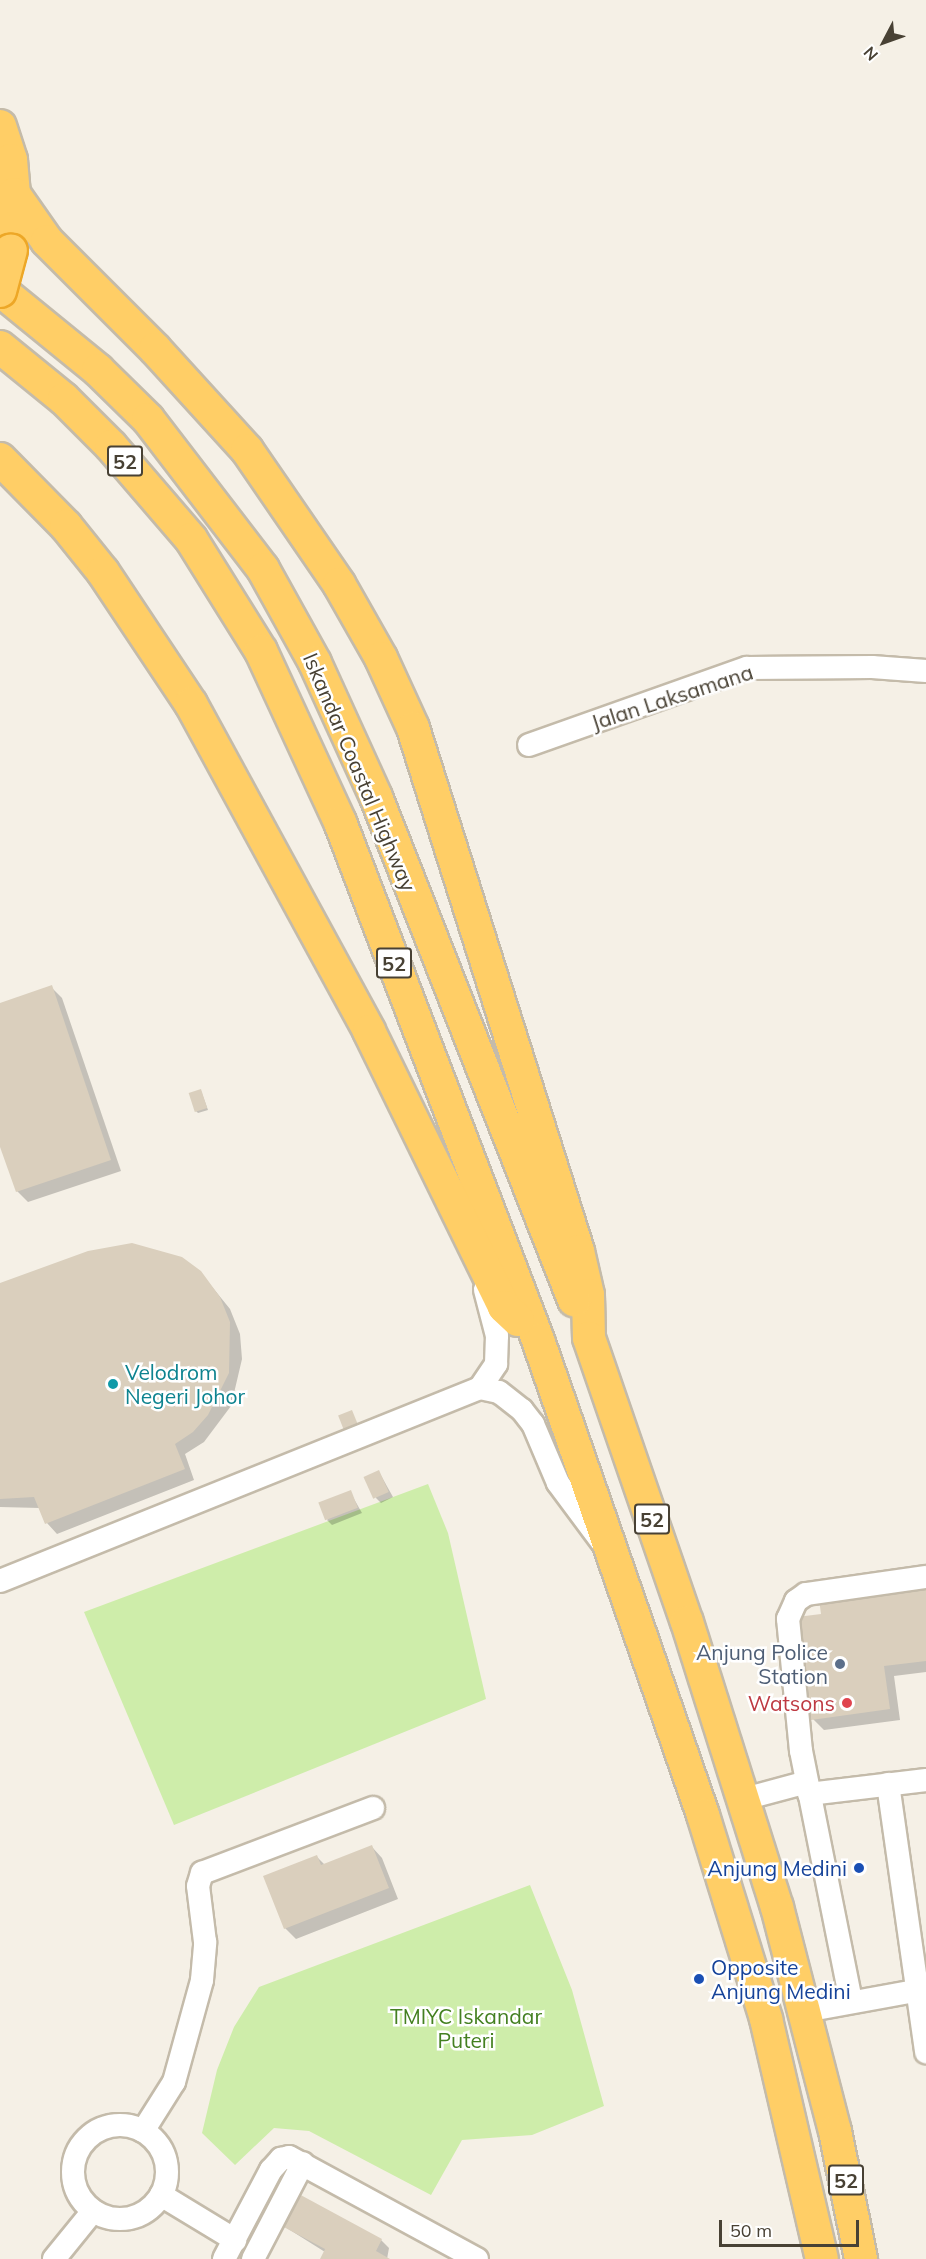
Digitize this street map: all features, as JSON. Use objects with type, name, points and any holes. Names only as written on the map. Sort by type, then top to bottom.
[{"type":"highway","points":[[0,126],[11,160],[14,194],[11,250],[0,291]]},
{"type":"highway","points":[[14,194],[47,241],[155,349],[247,450],[339,584],[381,658],[417,739],[578,1251],[588,1295],[589,1338]]},
{"type":"highway","name":"Iskandar Coastal Highway","points":[[0,291],[98,370],[148,419],[263,569],[315,663],[376,797],[504,1130],[589,1338]]},
{"type":"highway","name":"Iskandar Coastal Highway","points":[[0,346],[64,399],[153,493],[230,595],[261,651],[340,822],[538,1340]]},
{"type":"highway","points":[[0,459],[66,526],[103,572],[191,704],[369,1030],[504,1307],[538,1340]]},
{"type":"highway","name":"52","points":[[589,1338],[744,1799],[805,2011],[861,2259]]},
{"type":"highway","name":"52","points":[[538,1340],[703,1815],[766,2019],[822,2259]]},
{"type":"street","name":"Jalan Laksamana","points":[[529,745],[747,668],[872,667],[926,671]]},
{"type":"street","points":[[0,1581],[480,1388],[496,1364],[497,1335],[480,1277],[480,1258]]},
{"type":"street","points":[[480,1388],[498,1392],[522,1410],[533,1424],[558,1483],[616,1561]]},
{"type":"street","points":[[851,2001],[808,1788],[790,1641],[790,1610],[807,1593],[926,1577]]},
{"type":"street","points":[[744,1799],[808,1788],[888,1785],[926,1780]]},
{"type":"street","points":[[888,1785],[922,1989],[926,2052]]},
{"type":"street","points":[[143,2131],[174,2082],[202,1980],[205,1942],[198,1886],[202,1873],[373,1808]]},
{"type":"street","points":[[805,2011],[922,1989]]},
{"type":"street","points":[[111,2125],[143,2131],[159,2146],[166,2164],[161,2195],[151,2207],[133,2217],[112,2219],[93,2211],[74,2186],[73,2165],[80,2146],[94,2132],[111,2125]]},
{"type":"street","points":[[161,2195],[230,2249],[278,2161],[289,2157],[477,2259]]},
{"type":"street","points":[[253,2259],[303,2163]]},
{"type":"street","points":[[54,2259],[93,2211]]},
{"type":"green space","points":[[428,1484],[448,1533],[486,1699],[174,1825],[84,1612]]},
{"type":"green space","name":"TMIYC Iskandar Puteri","points":[[530,1885],[572,1990],[604,2106],[532,2135],[462,2140],[431,2195],[309,2131],[274,2128],[235,2165],[202,2133],[217,2070],[234,2027],[259,1987]]},
{"type":"building","points":[[52,985],[111,1160],[16,1192],[0,1147],[0,1003]]},
{"type":"building","points":[[201,1089],[207,1108],[195,1112],[189,1093]]},
{"type":"building","name":"Velodrom Negeri Johor","points":[[132,1243],[182,1257],[201,1271],[220,1297],[230,1322],[229,1373],[208,1415],[193,1432],[175,1444],[185,1469],[45,1524],[34,1497],[0,1499],[0,1283],[88,1251]]},
{"type":"building","points":[[352,1410],[358,1425],[344,1430],[338,1416]]},
{"type":"building","points":[[379,1470],[389,1492],[373,1499],[363,1477]]},
{"type":"building","points":[[351,1490],[358,1508],[325,1520],[318,1503]]},
{"type":"building","points":[[926,1585],[926,1661],[884,1666],[890,1709],[811,1720],[797,1617],[821,1614],[819,1599]]},
{"type":"building","points":[[372,1845],[389,1888],[284,1929],[263,1876],[317,1855],[321,1865]]},
{"type":"building","points":[[297,2193],[382,2239],[376,2251],[390,2259],[320,2259],[325,2249],[280,2225]]},
{"type":"place","name":"Velodrom Negeri Johor","points":[[113,1384]]},
{"type":"place","name":"Anjung Police Station","points":[[840,1664]]},
{"type":"place","name":"Watsons","points":[[847,1703]]},
{"type":"place","name":"Anjung Medini","points":[[859,1868]]},
{"type":"place","name":"Opposite Anjung Medini","points":[[699,1979]]}]
